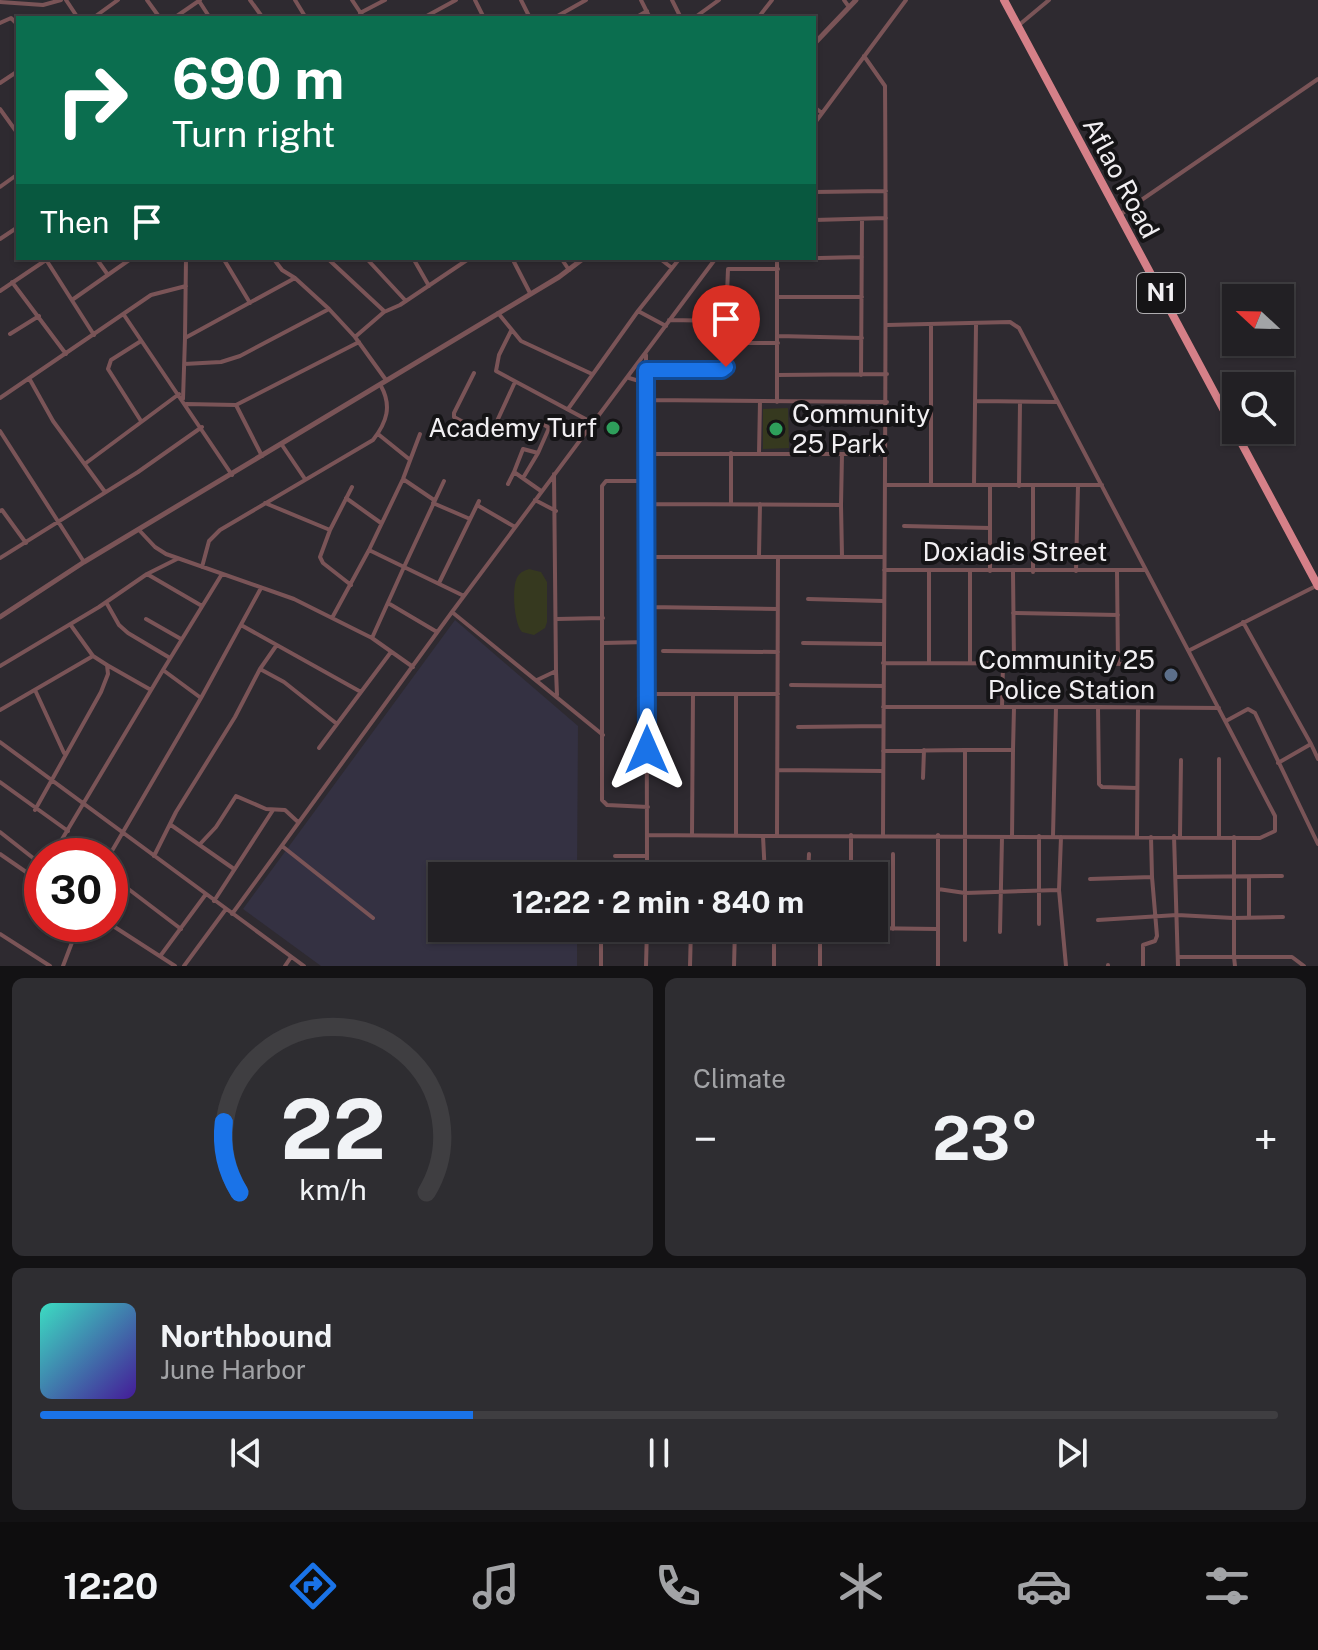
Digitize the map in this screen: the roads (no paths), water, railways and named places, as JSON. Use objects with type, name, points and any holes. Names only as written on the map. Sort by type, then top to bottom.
[{"type":"highway","name":"Aflao Road","points":[[1004,0],[1318,586]]},
{"type":"street","points":[[0,2],[43,5],[63,0],[76,16]]},
{"type":"street","points":[[96,16],[118,0]]},
{"type":"street","points":[[177,16],[199,0]]},
{"type":"street","points":[[352,0],[362,16],[385,0]]},
{"type":"street","points":[[427,16],[456,0]]},
{"type":"street","points":[[558,16],[586,0]]},
{"type":"street","points":[[641,0],[649,16]]},
{"type":"street","points":[[698,16],[719,0]]},
{"type":"street","points":[[760,16],[772,0]]},
{"type":"street","points":[[844,0],[849,7]]},
{"type":"street","points":[[816,42],[856,0]]},
{"type":"street","points":[[816,121],[906,0]]},
{"type":"street","points":[[1017,26],[1049,0]]},
{"type":"street","points":[[638,16],[647,11]]},
{"type":"street","points":[[102,12],[105,16]]},
{"type":"street","points":[[864,56],[885,86],[887,454],[883,601],[883,836]]},
{"type":"street","points":[[858,65],[872,70]]},
{"type":"street","points":[[1119,216],[1318,79]]},
{"type":"street","points":[[816,108],[822,113]]},
{"type":"street","points":[[0,109],[16,131]]},
{"type":"street","points":[[11,125],[16,122]]},
{"type":"street","points":[[816,192],[886,191]]},
{"type":"street","points":[[816,220],[886,218]]},
{"type":"street","points":[[861,375],[862,220]]},
{"type":"street","points":[[816,258],[862,257]]},
{"type":"street","points":[[0,291],[45,260]]},
{"type":"street","points":[[47,260],[94,335]]},
{"type":"street","points":[[97,260],[108,275]]},
{"type":"street","points":[[72,300],[129,260]]},
{"type":"street","points":[[185,402],[186,260]]},
{"type":"street","points":[[224,260],[250,303]]},
{"type":"street","points":[[275,260],[357,339],[387,382]]},
{"type":"street","points":[[329,260],[384,312]]},
{"type":"street","points":[[368,260],[405,300]]},
{"type":"street","points":[[414,260],[429,286]]},
{"type":"street","points":[[185,402],[236,405],[357,339],[384,312],[467,260]]},
{"type":"street","points":[[513,260],[530,293]]},
{"type":"street","points":[[562,260],[569,270]]},
{"type":"street","points":[[0,617],[84,562],[381,386],[582,260]]},
{"type":"street","points":[[662,260],[672,268]]},
{"type":"street","points":[[568,409],[678,260]]},
{"type":"street","points":[[232,914],[541,491],[714,260]]},
{"type":"street","points":[[777,260],[777,402]]},
{"type":"street","points":[[646,370],[724,369],[728,269],[778,269]]},
{"type":"street","points":[[185,338],[295,278]]},
{"type":"street","points":[[12,282],[66,354]]},
{"type":"street","points":[[0,398],[157,292],[186,286]]},
{"type":"street","points":[[778,297],[862,297]]},
{"type":"street","points":[[184,364],[221,362],[240,356],[329,309]]},
{"type":"street","points":[[638,311],[666,326]]},
{"type":"street","points":[[498,313],[525,343],[592,374]]},
{"type":"street","points":[[124,315],[232,475]]},
{"type":"street","points":[[10,334],[39,316]]},
{"type":"street","points":[[669,320],[726,321]]},
{"type":"street","points":[[648,835],[1266,837],[1275,831],[1275,816],[1017,326],[1010,322],[887,325]]},
{"type":"street","points":[[931,325],[931,484]]},
{"type":"street","points":[[974,485],[976,325]]},
{"type":"street","points":[[511,331],[496,368],[515,382],[593,423]]},
{"type":"street","points":[[778,336],[862,338]]},
{"type":"street","points":[[141,341],[111,360],[108,369],[141,421]]},
{"type":"street","points":[[726,343],[778,343]]},
{"type":"street","points":[[646,352],[647,862]]},
{"type":"street","points":[[474,373],[454,417],[485,434],[492,432],[515,382]]},
{"type":"street","points":[[777,375],[887,374]]},
{"type":"street","points":[[29,378],[53,421],[105,492]]},
{"type":"street","points":[[628,378],[646,383]]},
{"type":"street","points":[[202,567],[213,536],[373,440],[388,406],[381,386]]},
{"type":"street","points":[[86,463],[179,394]]},
{"type":"street","points":[[646,400],[887,402]]},
{"type":"street","points":[[759,453],[760,401]]},
{"type":"street","points":[[976,401],[1058,402]]},
{"type":"street","points":[[1019,486],[1020,402]]},
{"type":"street","points":[[236,405],[262,457]]},
{"type":"street","points":[[523,478],[549,429],[539,421]]},
{"type":"street","points":[[0,558],[172,451],[202,427]]},
{"type":"street","points":[[0,431],[84,562]]},
{"type":"street","points":[[378,434],[409,459]]},
{"type":"street","points":[[332,618],[403,479],[420,434]]},
{"type":"street","points":[[282,445],[305,480]]},
{"type":"street","points":[[508,484],[523,449],[538,453]]},
{"type":"street","points":[[731,453],[731,504]]},
{"type":"street","points":[[646,454],[887,454]]},
{"type":"street","points":[[842,454],[842,556]]},
{"type":"street","points":[[514,472],[541,491]]},
{"type":"street","points":[[554,474],[557,695]]},
{"type":"street","points":[[403,479],[434,502],[470,519]]},
{"type":"street","points":[[372,638],[444,481]]},
{"type":"street","points":[[648,481],[606,481],[602,486],[604,804],[648,807]]},
{"type":"street","points":[[885,485],[1102,485]]},
{"type":"street","points":[[1076,571],[1078,485]]},
{"type":"street","points":[[990,486],[990,571]]},
{"type":"street","points":[[1033,486],[1033,572]]},
{"type":"street","points":[[351,585],[321,560],[330,530],[352,487]]},
{"type":"street","points":[[346,498],[381,523]]},
{"type":"street","points":[[535,500],[556,511]]},
{"type":"street","points":[[265,503],[330,530]]},
{"type":"street","points":[[439,583],[478,503],[515,527]]},
{"type":"street","points":[[648,504],[841,505]]},
{"type":"street","points":[[759,556],[760,504]]},
{"type":"street","points":[[1,509],[26,543]]},
{"type":"street","points":[[904,526],[990,528]]},
{"type":"street","points":[[139,530],[155,547],[177,559],[294,599],[372,638],[413,667]]},
{"type":"street","points":[[369,550],[464,596]]},
{"type":"street","points":[[648,557],[884,557]]},
{"type":"street","points":[[777,836],[778,557]]},
{"type":"street","points":[[0,666],[147,574],[177,559]]},
{"type":"street","name":"Doxiadis Street","points":[[884,570],[1146,570]]},
{"type":"street","points":[[1117,570],[1118,664]]},
{"type":"street","points":[[929,571],[929,663]]},
{"type":"street","points":[[970,571],[970,663]]},
{"type":"street","points":[[1013,572],[1014,663]]},
{"type":"street","points":[[147,574],[202,606]]},
{"type":"street","points":[[64,838],[222,574]]},
{"type":"street","points":[[1190,650],[1318,586]]},
{"type":"street","points":[[119,838],[261,588]]},
{"type":"street","points":[[808,599],[883,601]]},
{"type":"street","points":[[106,602],[119,625],[128,633],[170,658]]},
{"type":"street","points":[[388,603],[437,632]]},
{"type":"street","points":[[648,607],[778,609]]},
{"type":"street","points":[[452,612],[603,735]]},
{"type":"street","points":[[1013,613],[1118,615]]},
{"type":"street","points":[[557,619],[603,618]]},
{"type":"street","points":[[146,619],[181,639]]},
{"type":"street","points":[[1243,622],[1318,759]]},
{"type":"street","points":[[70,624],[93,656],[151,690]]},
{"type":"street","points":[[241,625],[361,692]]},
{"type":"street","points":[[603,643],[647,642]]},
{"type":"street","points":[[803,643],[884,644]]},
{"type":"street","points":[[154,856],[176,812],[276,646]]},
{"type":"street","points":[[663,651],[778,652]]},
{"type":"street","points":[[319,748],[391,652]]},
{"type":"street","points":[[0,710],[93,656]]},
{"type":"street","points":[[883,663],[1149,664]]},
{"type":"street","points":[[1002,707],[1003,664]]},
{"type":"street","points":[[35,810],[101,692],[109,671],[107,665]]},
{"type":"street","points":[[260,669],[284,682],[337,724]]},
{"type":"street","points":[[163,670],[201,698]]},
{"type":"street","points":[[537,680],[556,671]]},
{"type":"street","points":[[791,685],[884,686]]},
{"type":"street","points":[[35,690],[64,755]]},
{"type":"street","points":[[647,694],[778,694]]},
{"type":"street","points":[[692,834],[693,694]]},
{"type":"street","points":[[736,694],[736,834]]},
{"type":"street","points":[[883,707],[1219,708]]},
{"type":"street","points":[[1012,837],[1014,707]]},
{"type":"street","points":[[1053,837],[1056,707]]},
{"type":"street","points":[[1098,707],[1099,784],[1102,787],[1137,788]]},
{"type":"street","points":[[1137,837],[1138,708]]},
{"type":"street","points":[[1226,721],[1248,709],[1253,711],[1318,844]]},
{"type":"street","points":[[798,727],[883,726]]},
{"type":"street","points":[[0,742],[304,966]]},
{"type":"street","points":[[1278,763],[1311,744]]},
{"type":"street","points":[[923,778],[924,750]]},
{"type":"street","points":[[965,750],[965,940]]},
{"type":"street","points":[[883,751],[1013,750]]},
{"type":"street","points":[[1219,759],[1219,837]]},
{"type":"street","points":[[1178,966],[1176,877],[1181,760]]},
{"type":"street","points":[[777,770],[883,771]]},
{"type":"street","points":[[0,782],[68,831]]},
{"type":"street","points":[[201,843],[216,827],[236,796],[273,810],[285,810],[298,822]]},
{"type":"street","points":[[214,901],[273,810]]},
{"type":"street","points":[[171,825],[201,843],[234,869]]},
{"type":"street","points":[[0,832],[24,851]]},
{"type":"street","points":[[851,835],[851,862]]},
{"type":"street","points":[[938,835],[938,966]]},
{"type":"street","points":[[763,836],[764,862]]},
{"type":"street","points":[[1039,836],[1039,924]]},
{"type":"street","points":[[1000,932],[1002,837]]},
{"type":"street","points":[[1061,837],[1059,890],[1066,966]]},
{"type":"street","points":[[1143,966],[1143,945],[1156,939],[1151,837]]},
{"type":"street","points":[[1234,837],[1235,966]]},
{"type":"street","points":[[282,846],[373,918]]},
{"type":"street","points":[[0,854],[24,870]]},
{"type":"street","points":[[809,854],[809,862]]},
{"type":"street","points":[[893,854],[893,929]]},
{"type":"street","points":[[615,856],[647,856]]},
{"type":"street","points":[[1176,877],[1282,876]]},
{"type":"street","points":[[1090,879],[1152,877]]},
{"type":"street","points":[[1249,877],[1249,917]]},
{"type":"street","points":[[128,889],[181,929]]},
{"type":"street","points":[[938,889],[965,893],[1059,890]]},
{"type":"street","points":[[161,955],[206,894]]},
{"type":"street","points":[[184,966],[226,909]]},
{"type":"street","points":[[1098,920],[1177,915],[1283,917]]},
{"type":"street","points":[[888,929],[938,929]]},
{"type":"street","points":[[0,934],[50,966]]},
{"type":"street","points":[[128,935],[175,966]]},
{"type":"street","points":[[63,966],[72,942]]},
{"type":"street","points":[[601,942],[601,966]]},
{"type":"street","points":[[646,966],[647,942]]},
{"type":"street","points":[[690,966],[691,942]]},
{"type":"street","points":[[734,966],[735,942]]},
{"type":"street","points":[[774,942],[774,966]]},
{"type":"street","points":[[820,942],[820,966]]},
{"type":"street","points":[[285,966],[291,957]]},
{"type":"street","points":[[1178,957],[1292,957],[1304,966]]},
{"type":"place","name":"Academy Turf","points":[[613,428]]},
{"type":"place","name":"Community 25 Park","points":[[776,429]]},
{"type":"place","name":"Community 25 Police Station","points":[[1171,675]]}]
